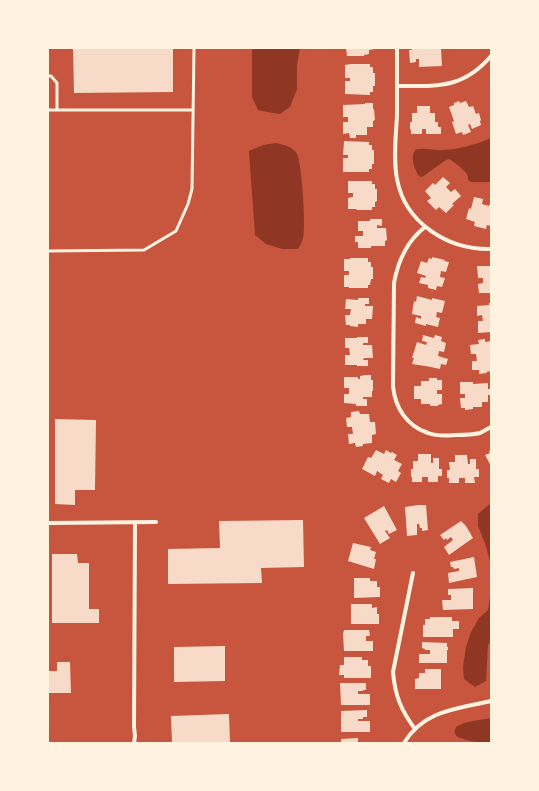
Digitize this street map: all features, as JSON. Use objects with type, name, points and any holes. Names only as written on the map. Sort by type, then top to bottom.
[{"type":"street","points":[[397,48],[398,86],[395,151],[397,179],[406,204],[416,217],[438,236],[452,243],[471,248],[491,249]]},
{"type":"street","points":[[398,86],[436,86],[451,84],[473,74],[491,56]]},
{"type":"street","points":[[426,227],[418,233],[408,245],[396,273],[393,288],[393,386],[398,409],[418,429],[443,436],[480,433],[491,427]]},
{"type":"street","points":[[134,743],[135,522]]},
{"type":"street","points":[[48,523],[156,522]]},
{"type":"street","points":[[413,573],[393,672],[394,687],[398,699],[404,714],[415,729]]},
{"type":"street","points":[[404,742],[415,729],[431,717],[447,710],[491,701]]},
{"type":"lane","points":[[48,250],[144,250],[176,231],[188,204],[192,189],[194,48]]},
{"type":"lane","points":[[48,76],[51,76],[57,83],[57,110]]},
{"type":"lane","points":[[48,110],[193,110]]},
{"type":"shaded area","points":[[252,48],[300,48],[297,65],[297,89],[290,107],[280,114],[258,110],[252,97]]},
{"type":"shaded area","points":[[491,138],[491,182],[471,182],[468,180],[468,175],[465,171],[449,159],[422,177],[419,176],[414,167],[413,156],[415,150],[455,149],[473,145]]},
{"type":"shaded area","points":[[276,143],[293,149],[299,160],[304,209],[304,232],[298,249],[282,249],[266,244],[255,235],[249,151],[263,145]]},
{"type":"shaded area","points":[[491,503],[491,565],[485,543],[478,526],[478,514]]},
{"type":"shaded area","points":[[491,589],[491,640],[488,645],[486,681],[475,687],[464,679],[463,667],[466,647],[471,632],[479,618],[488,610]]},
{"type":"shaded area","points":[[491,718],[491,743],[466,740],[455,734],[456,727],[464,723]]},
{"type":"building","points":[[73,48],[173,48],[173,92],[74,93]]},
{"type":"building","points":[[346,48],[375,49],[369,50],[369,54],[364,56],[347,56]]},
{"type":"building","points":[[411,48],[441,48],[442,66],[419,67],[419,59],[416,59],[416,62],[410,63],[409,50],[412,50]]},
{"type":"building","points":[[370,64],[370,67],[373,67],[373,73],[375,73],[375,86],[373,86],[373,92],[370,92],[370,95],[345,94],[345,81],[350,81],[350,78],[345,78],[345,65]]},
{"type":"building","points":[[459,101],[460,103],[466,101],[469,107],[473,106],[476,114],[479,113],[481,120],[481,125],[472,129],[470,124],[468,125],[471,132],[463,135],[462,132],[456,134],[452,122],[454,121],[449,107]]},
{"type":"building","points":[[373,103],[375,120],[373,121],[373,127],[367,127],[367,135],[356,135],[356,138],[350,138],[349,133],[343,134],[343,122],[348,122],[348,117],[343,117],[343,105]]},
{"type":"building","points":[[417,106],[430,106],[430,113],[435,113],[435,122],[438,122],[438,127],[441,127],[441,134],[426,134],[426,129],[422,129],[422,134],[411,134],[410,122],[412,122],[412,113],[417,113]]},
{"type":"building","points":[[344,141],[369,142],[369,145],[372,145],[372,150],[374,150],[374,164],[372,164],[372,169],[369,169],[369,172],[343,172],[343,158],[348,158],[348,155],[343,155]]},
{"type":"building","points":[[443,177],[450,183],[446,187],[451,192],[455,189],[461,196],[452,204],[454,205],[446,213],[439,207],[436,210],[427,201],[431,198],[425,191],[433,183],[435,185]]},
{"type":"building","points":[[348,181],[372,181],[372,184],[375,184],[375,189],[377,189],[377,201],[375,202],[375,207],[372,207],[372,210],[348,209],[348,198],[353,197],[353,193],[348,193]]},
{"type":"building","points":[[474,197],[483,199],[482,204],[489,206],[491,200],[491,226],[487,225],[486,229],[474,226],[475,222],[466,219],[469,208],[471,209]]},
{"type":"building","points":[[370,219],[382,219],[382,226],[377,225],[377,228],[386,228],[387,240],[385,241],[385,246],[358,248],[358,242],[355,242],[355,236],[363,236],[363,231],[358,231],[358,221],[370,221]]},
{"type":"building","points":[[432,257],[449,262],[446,272],[441,271],[440,277],[445,278],[442,287],[437,286],[436,290],[428,288],[428,285],[419,283],[421,277],[425,278],[426,276],[417,273],[421,261],[427,263],[429,258],[432,259]]},
{"type":"building","points":[[368,258],[368,262],[371,262],[371,267],[373,267],[373,279],[371,279],[368,288],[344,287],[344,275],[349,275],[349,271],[344,271],[344,259]]},
{"type":"building","points":[[477,266],[491,267],[491,293],[479,293],[478,284],[483,283],[483,278],[478,278]]},
{"type":"building","points":[[417,296],[432,300],[432,298],[445,301],[442,313],[437,312],[436,317],[440,318],[438,327],[415,323],[416,317],[421,319],[421,316],[412,314],[414,301],[416,302]]},
{"type":"building","points":[[358,298],[369,298],[369,304],[365,304],[365,306],[373,306],[372,319],[366,319],[366,324],[358,324],[358,327],[346,325],[345,315],[350,315],[351,309],[345,309],[346,299],[358,300]]},
{"type":"building","points":[[489,303],[491,303],[491,332],[478,333],[478,321],[483,321],[482,315],[477,316],[477,306],[489,305]]},
{"type":"building","points":[[423,335],[434,338],[435,335],[442,337],[441,341],[446,343],[444,352],[439,351],[438,356],[448,359],[446,365],[441,364],[440,369],[412,364],[414,358],[412,358],[417,342],[426,345],[427,342],[422,341]]},
{"type":"building","points":[[368,337],[368,343],[363,343],[363,345],[372,345],[373,358],[364,358],[363,360],[368,360],[368,366],[345,365],[345,355],[350,355],[349,348],[345,348],[345,338]]},
{"type":"building","points":[[485,339],[485,342],[491,341],[491,371],[479,374],[479,370],[472,370],[472,361],[477,361],[476,354],[471,354],[470,345],[479,344],[478,340]]},
{"type":"building","points":[[371,375],[371,380],[373,380],[372,397],[363,397],[363,399],[367,399],[367,406],[356,406],[356,404],[344,403],[344,394],[349,394],[349,388],[344,388],[344,377],[358,377],[358,379],[360,379],[360,376]]},
{"type":"building","points":[[429,378],[437,378],[437,380],[442,380],[442,390],[437,390],[437,394],[442,394],[442,404],[438,406],[421,404],[421,399],[414,399],[414,386],[421,386],[421,381],[429,381]]},
{"type":"building","points":[[460,382],[473,382],[473,384],[488,383],[490,395],[488,395],[488,402],[482,402],[482,407],[473,407],[473,409],[465,410],[465,408],[461,408],[460,398],[465,398],[465,394],[460,394]]},
{"type":"building","points":[[359,411],[360,414],[369,414],[370,422],[375,422],[376,434],[372,435],[372,443],[363,444],[363,446],[356,447],[355,443],[349,444],[348,434],[353,434],[352,427],[347,427],[346,418],[351,417],[351,412]]},
{"type":"building","points":[[55,419],[96,420],[95,490],[75,490],[75,505],[55,504]]},
{"type":"building","points":[[376,450],[384,454],[386,450],[397,455],[394,460],[402,464],[398,471],[401,473],[396,482],[391,479],[389,483],[381,479],[383,475],[377,471],[375,476],[362,469],[368,457],[371,458]]},
{"type":"building","points":[[491,450],[491,466],[485,455],[490,453],[489,451]]},
{"type":"building","points":[[418,454],[431,454],[431,463],[433,463],[433,458],[439,458],[439,469],[442,469],[442,476],[438,476],[438,482],[428,482],[428,477],[422,477],[422,482],[412,482],[411,469],[413,469],[413,461],[418,461]]},
{"type":"building","points":[[455,455],[467,455],[468,464],[470,464],[470,459],[476,459],[476,469],[479,469],[479,477],[474,477],[475,483],[465,483],[465,478],[459,478],[459,483],[449,483],[449,478],[447,478],[447,470],[450,470],[449,462],[455,462]]},
{"type":"building","points":[[426,505],[428,530],[422,531],[422,528],[420,528],[419,524],[417,524],[417,535],[407,536],[405,507]]},
{"type":"building","points":[[384,506],[397,530],[389,534],[387,530],[385,531],[390,538],[380,544],[364,518]]},
{"type":"building","points":[[303,520],[304,567],[261,568],[262,583],[168,584],[168,549],[220,548],[219,521]]},
{"type":"building","points":[[461,521],[466,526],[473,538],[449,555],[444,547],[453,540],[451,537],[444,540],[440,535]]},
{"type":"building","points":[[353,543],[371,547],[370,550],[376,552],[374,569],[348,561]]},
{"type":"building","points":[[52,554],[77,554],[78,563],[89,563],[89,609],[99,609],[99,623],[52,623]]},
{"type":"building","points":[[474,557],[477,577],[449,583],[448,573],[459,571],[459,568],[454,569],[451,567],[450,562]]},
{"type":"building","points":[[354,578],[370,578],[370,581],[377,581],[377,587],[380,587],[380,597],[354,598]]},
{"type":"building","points":[[473,588],[473,609],[443,610],[442,600],[451,600],[451,595],[448,595],[448,589]]},
{"type":"building","points":[[351,604],[372,604],[372,608],[377,607],[379,624],[351,624]]},
{"type":"building","points":[[430,617],[452,617],[452,621],[459,621],[459,629],[453,629],[453,637],[423,637],[423,625],[425,625],[425,619],[430,619]]},
{"type":"building","points":[[344,630],[369,630],[370,635],[366,636],[366,641],[373,641],[373,651],[344,651]]},
{"type":"building","points":[[422,642],[447,643],[447,663],[419,663],[419,654],[430,654],[430,650],[425,650],[422,648]]},
{"type":"building","points":[[225,646],[225,681],[174,682],[174,647]]},
{"type":"building","points":[[344,657],[362,657],[362,660],[368,660],[368,666],[371,666],[371,678],[344,678],[344,675],[339,675],[340,665],[344,665]]},
{"type":"building","points":[[57,662],[70,662],[71,693],[48,693],[48,671],[57,671]]},
{"type":"building","points":[[425,669],[441,669],[441,689],[415,689],[415,679],[419,678],[419,673],[425,673]]},
{"type":"building","points":[[340,683],[366,683],[366,690],[358,691],[358,694],[370,694],[370,705],[341,705]]},
{"type":"building","points":[[367,710],[367,717],[358,719],[358,721],[370,721],[370,732],[341,732],[341,711]]},
{"type":"building","points":[[229,714],[230,743],[172,743],[171,716]]},
{"type":"building","points":[[358,738],[358,743],[341,743],[341,739]]}]
